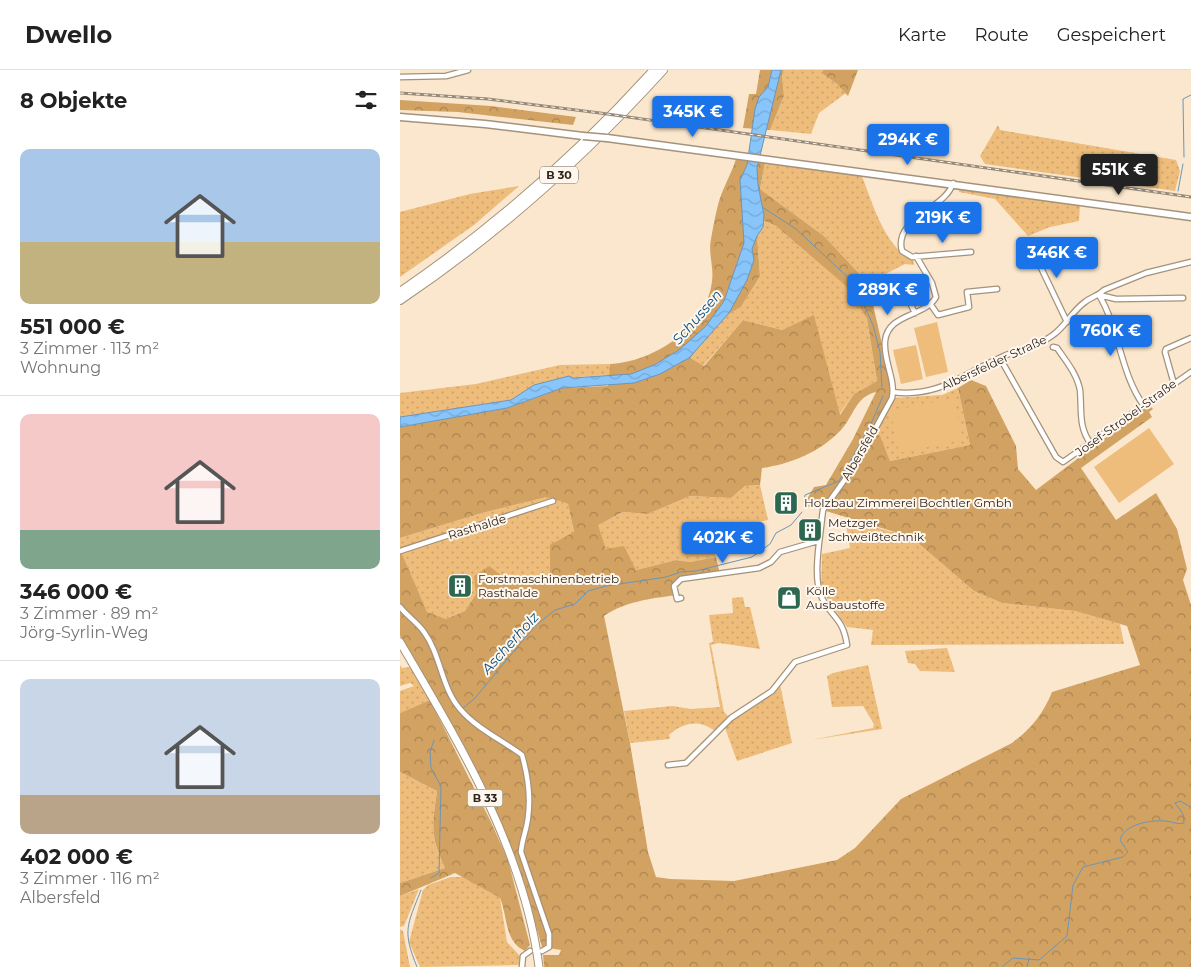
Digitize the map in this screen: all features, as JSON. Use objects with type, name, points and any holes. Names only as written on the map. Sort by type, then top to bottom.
[{"type":"highway","name":"B 30","points":[[400,299],[403,291],[446,261],[538,186],[603,125],[654,70]]},
{"type":"highway","name":"B 30","points":[[403,291],[480,242],[533,198],[585,152],[663,70]]},
{"type":"main road","name":"B 33","points":[[400,642],[472,772],[498,826],[522,890],[539,967]]},
{"type":"street","points":[[400,77],[446,76],[468,70]]},
{"type":"street","points":[[400,117],[485,124],[743,155],[1191,216]]},
{"type":"street","points":[[953,183],[945,199],[918,215],[902,239],[902,250],[912,257],[972,252]]},
{"type":"street","points":[[1034,242],[1034,253],[1067,322]]},
{"type":"street","points":[[893,392],[885,340],[889,329],[895,322],[932,305],[936,297],[932,283],[916,256]]},
{"type":"street","name":"Albersfelder Straße","points":[[893,392],[919,393],[937,390],[1000,358],[1048,339],[1067,322],[1084,302],[1099,295],[1104,290],[1146,273],[1191,262]]},
{"type":"street","points":[[902,287],[915,312]]},
{"type":"street","points":[[932,305],[938,315],[970,307],[966,292],[996,289]]},
{"type":"street","points":[[1099,295],[1116,299],[1183,298]]},
{"type":"street","points":[[1099,295],[1130,384],[1144,406]]},
{"type":"street","points":[[1174,384],[1165,352],[1166,349],[1191,338]]},
{"type":"street","points":[[1053,347],[1057,348],[1077,379],[1080,389],[1082,431],[1091,444]]},
{"type":"street","name":"Josef-Strobel-Straße","points":[[1000,358],[1056,457],[1061,462],[1067,462],[1191,372]]},
{"type":"street","name":"Albersfeld","points":[[668,765],[686,763],[731,718],[772,691],[795,662],[847,645],[841,622],[822,598],[817,581],[818,541],[823,510],[856,464],[893,392]]},
{"type":"street","name":"Rasthalde","points":[[400,551],[552,501]]},
{"type":"street","points":[[681,598],[677,599],[674,586],[678,580],[759,568],[771,562],[780,552],[818,541]]},
{"type":"street","points":[[400,607],[424,632],[458,708],[489,733],[522,755],[529,782],[528,818],[522,839],[521,852],[549,934],[549,947],[542,951]]},
{"type":"street","points":[[522,967],[523,956],[530,951]]},
{"type":"shaded area","points":[[784,70],[823,70],[823,74],[846,93],[819,113],[811,134],[770,130],[784,96],[782,74]]},
{"type":"shaded area","points":[[998,125],[1000,130],[1176,160],[1180,171],[1175,191],[985,164],[980,156]]},
{"type":"shaded area","points":[[762,158],[860,171],[886,234],[903,254],[913,260],[914,265],[905,264],[868,283],[824,236],[760,189],[765,163]]},
{"type":"shaded area","points":[[519,186],[474,225],[400,277],[400,212],[470,194]]},
{"type":"shaded area","points":[[959,188],[1080,205],[1079,221],[1050,227],[1028,236],[995,199],[959,192]]},
{"type":"shaded area","points":[[763,221],[776,226],[845,284],[867,319],[877,381],[854,394],[839,415],[814,316],[782,330],[743,320],[703,366],[689,358],[722,318],[741,307],[760,276],[757,236],[763,227]]},
{"type":"shaded area","points":[[937,322],[948,372],[926,377],[914,328]]},
{"type":"shaded area","points":[[916,345],[923,379],[901,384],[893,350]]},
{"type":"shaded area","points":[[610,364],[609,375],[562,378],[534,385],[511,400],[400,417],[400,393],[476,384],[560,365]]},
{"type":"shaded area","points":[[958,388],[970,445],[890,461],[880,435],[871,436],[892,398],[942,395]]},
{"type":"shaded area","points":[[954,398],[963,440],[899,453],[890,411]]},
{"type":"shaded area","points":[[1149,428],[1174,464],[1119,503],[1094,467]]},
{"type":"shaded area","points":[[760,485],[768,520],[707,533],[716,557],[690,562],[676,560],[636,570],[606,549],[597,525],[624,512],[648,514],[690,496],[731,498],[745,486]]},
{"type":"shaded area","points":[[547,497],[568,504],[574,533],[550,575],[510,582],[476,594],[465,611],[446,619],[427,613],[400,549],[400,538],[482,513]]},
{"type":"shaded area","points":[[845,519],[911,537],[974,591],[1002,603],[1075,611],[1120,624],[1124,644],[871,645],[873,630],[847,627],[821,589],[822,554],[850,548]]},
{"type":"shaded area","points":[[743,597],[745,607],[750,607],[760,649],[719,643],[711,645],[724,712],[728,716],[716,732],[704,725],[692,724],[680,727],[669,735],[670,739],[630,743],[624,711],[672,706],[691,709],[720,707],[709,643],[713,642],[709,615],[733,613],[732,598]]},
{"type":"shaded area","points":[[947,648],[955,672],[920,671],[915,664],[908,663],[905,651]]},
{"type":"shaded area","points":[[400,665],[402,668],[411,667],[430,700],[400,713],[400,691],[414,686],[410,683],[400,686]]},
{"type":"shaded area","points":[[868,665],[882,729],[811,740],[873,728],[874,724],[863,706],[832,707],[827,676]]},
{"type":"shaded area","points":[[780,684],[792,743],[737,761],[724,725],[774,691]]},
{"type":"shaded area","points":[[400,772],[437,791],[433,822],[437,848],[445,868],[400,883]]},
{"type":"shaded area","points":[[451,877],[463,877],[500,898],[507,942],[520,956],[521,962],[518,965],[420,967],[409,942],[423,890],[428,885]]},
{"type":"shaded area","points":[[419,889],[404,926],[400,927],[400,896]]},
{"type":"shaded area","points":[[400,929],[403,931],[410,967],[400,967]]},
{"type":"green space","points":[[760,70],[784,70],[782,74],[784,96],[770,130],[743,128],[749,94],[756,94]]},
{"type":"green space","points":[[823,70],[858,70],[848,96],[837,84],[823,74]]},
{"type":"green space","points":[[400,100],[491,106],[576,117],[573,125],[458,112],[400,110]]},
{"type":"green space","points":[[736,159],[765,163],[760,189],[824,236],[868,283],[893,392],[871,436],[880,435],[890,461],[970,445],[958,388],[971,380],[986,386],[1016,446],[1018,469],[1036,490],[1149,405],[1153,409],[1149,412],[1152,417],[1081,468],[1116,520],[1156,493],[1177,529],[1187,569],[1183,580],[1191,605],[1191,967],[544,967],[543,955],[559,955],[561,950],[542,947],[514,856],[436,699],[400,636],[400,549],[427,612],[446,619],[465,611],[476,594],[474,576],[489,566],[510,582],[550,575],[550,545],[574,532],[568,504],[547,497],[482,513],[400,538],[400,427],[507,408],[562,388],[608,386],[610,364],[627,362],[643,357],[675,339],[700,314],[708,298],[712,281],[710,244],[714,222],[720,199]],"holes":[[[764,221],[776,226],[845,285],[867,319],[877,381],[854,394],[840,415],[814,315],[782,330],[743,320],[704,366],[690,358],[722,318],[741,307],[760,276],[757,236]],[[876,392],[853,439],[826,485],[814,487],[803,506],[816,508],[911,537],[974,591],[1002,603],[1075,611],[1127,626],[1140,665],[1052,692],[1045,707],[1031,727],[1019,738],[901,799],[855,848],[837,860],[734,881],[656,877],[648,852],[630,743],[604,616],[630,604],[676,595],[675,583],[681,579],[720,574],[716,557],[690,562],[676,560],[636,570],[624,546],[606,549],[598,525],[623,512],[648,514],[690,496],[731,498],[745,486],[760,485],[762,468],[794,460],[824,445],[841,430],[859,403],[869,394]]]},
{"type":"green space","points":[[430,700],[508,860],[530,945],[525,951],[518,947],[510,935],[500,898],[455,873],[400,896],[400,883],[445,868],[437,848],[433,822],[437,791],[400,772],[400,713]]},
{"type":"water","points":[[772,70],[781,70],[757,168],[758,185],[764,215],[763,227],[752,249],[754,260],[747,280],[729,313],[689,358],[660,374],[634,383],[562,388],[507,408],[400,427],[400,417],[511,400],[534,385],[569,376],[573,378],[631,374],[654,365],[679,350],[706,326],[724,301],[744,243],[740,180],[747,165],[755,109],[759,97],[768,87]]},
{"type":"waterway","points":[[1184,157],[1183,99],[1191,95]]},
{"type":"waterway","points":[[1178,191],[1183,164]]},
{"type":"waterway","name":"Ascherholz","points":[[762,207],[796,229],[854,283],[873,325],[880,352],[882,387]]},
{"type":"waterway","name":"Ascherholz","points":[[804,502],[805,495],[839,481],[870,426],[883,396]]},
{"type":"waterway","name":"Ascherholz","points":[[462,709],[475,698],[535,626],[555,610],[575,604],[588,591],[606,586],[666,577],[752,557],[770,544],[776,533],[791,525],[802,512]]},
{"type":"waterway","name":"Ascherholz","points":[[431,878],[439,873],[441,786],[431,768],[430,752],[434,740]]},
{"type":"waterway","points":[[1002,967],[1013,958],[1039,960],[1067,936],[1073,885],[1083,867],[1123,857],[1128,852],[1120,840],[1122,835],[1138,824],[1152,821],[1184,823],[1183,814],[1175,803],[1180,801],[1191,807]]},
{"type":"waterway","name":"Ascherholz","points":[[417,967],[409,944],[408,928],[421,890]]},
{"type":"waterway","points":[[1027,967],[1029,958]]},
{"type":"railway","points":[[400,93],[488,99],[600,113],[1191,197]]},
{"type":"place","name":"Holzbau Zimmerei Bochtler Gmbh","points":[[786,503]]},
{"type":"place","name":"Metzger Schweißtechnik","points":[[810,530]]},
{"type":"place","name":"Forstmaschinenbetrieb Rasthalde","points":[[460,586]]},
{"type":"place","name":"Kölle Ausbaustoffe","points":[[789,598]]},
{"type":"water label","name":"Schussen","points":[[697,317]]}]
